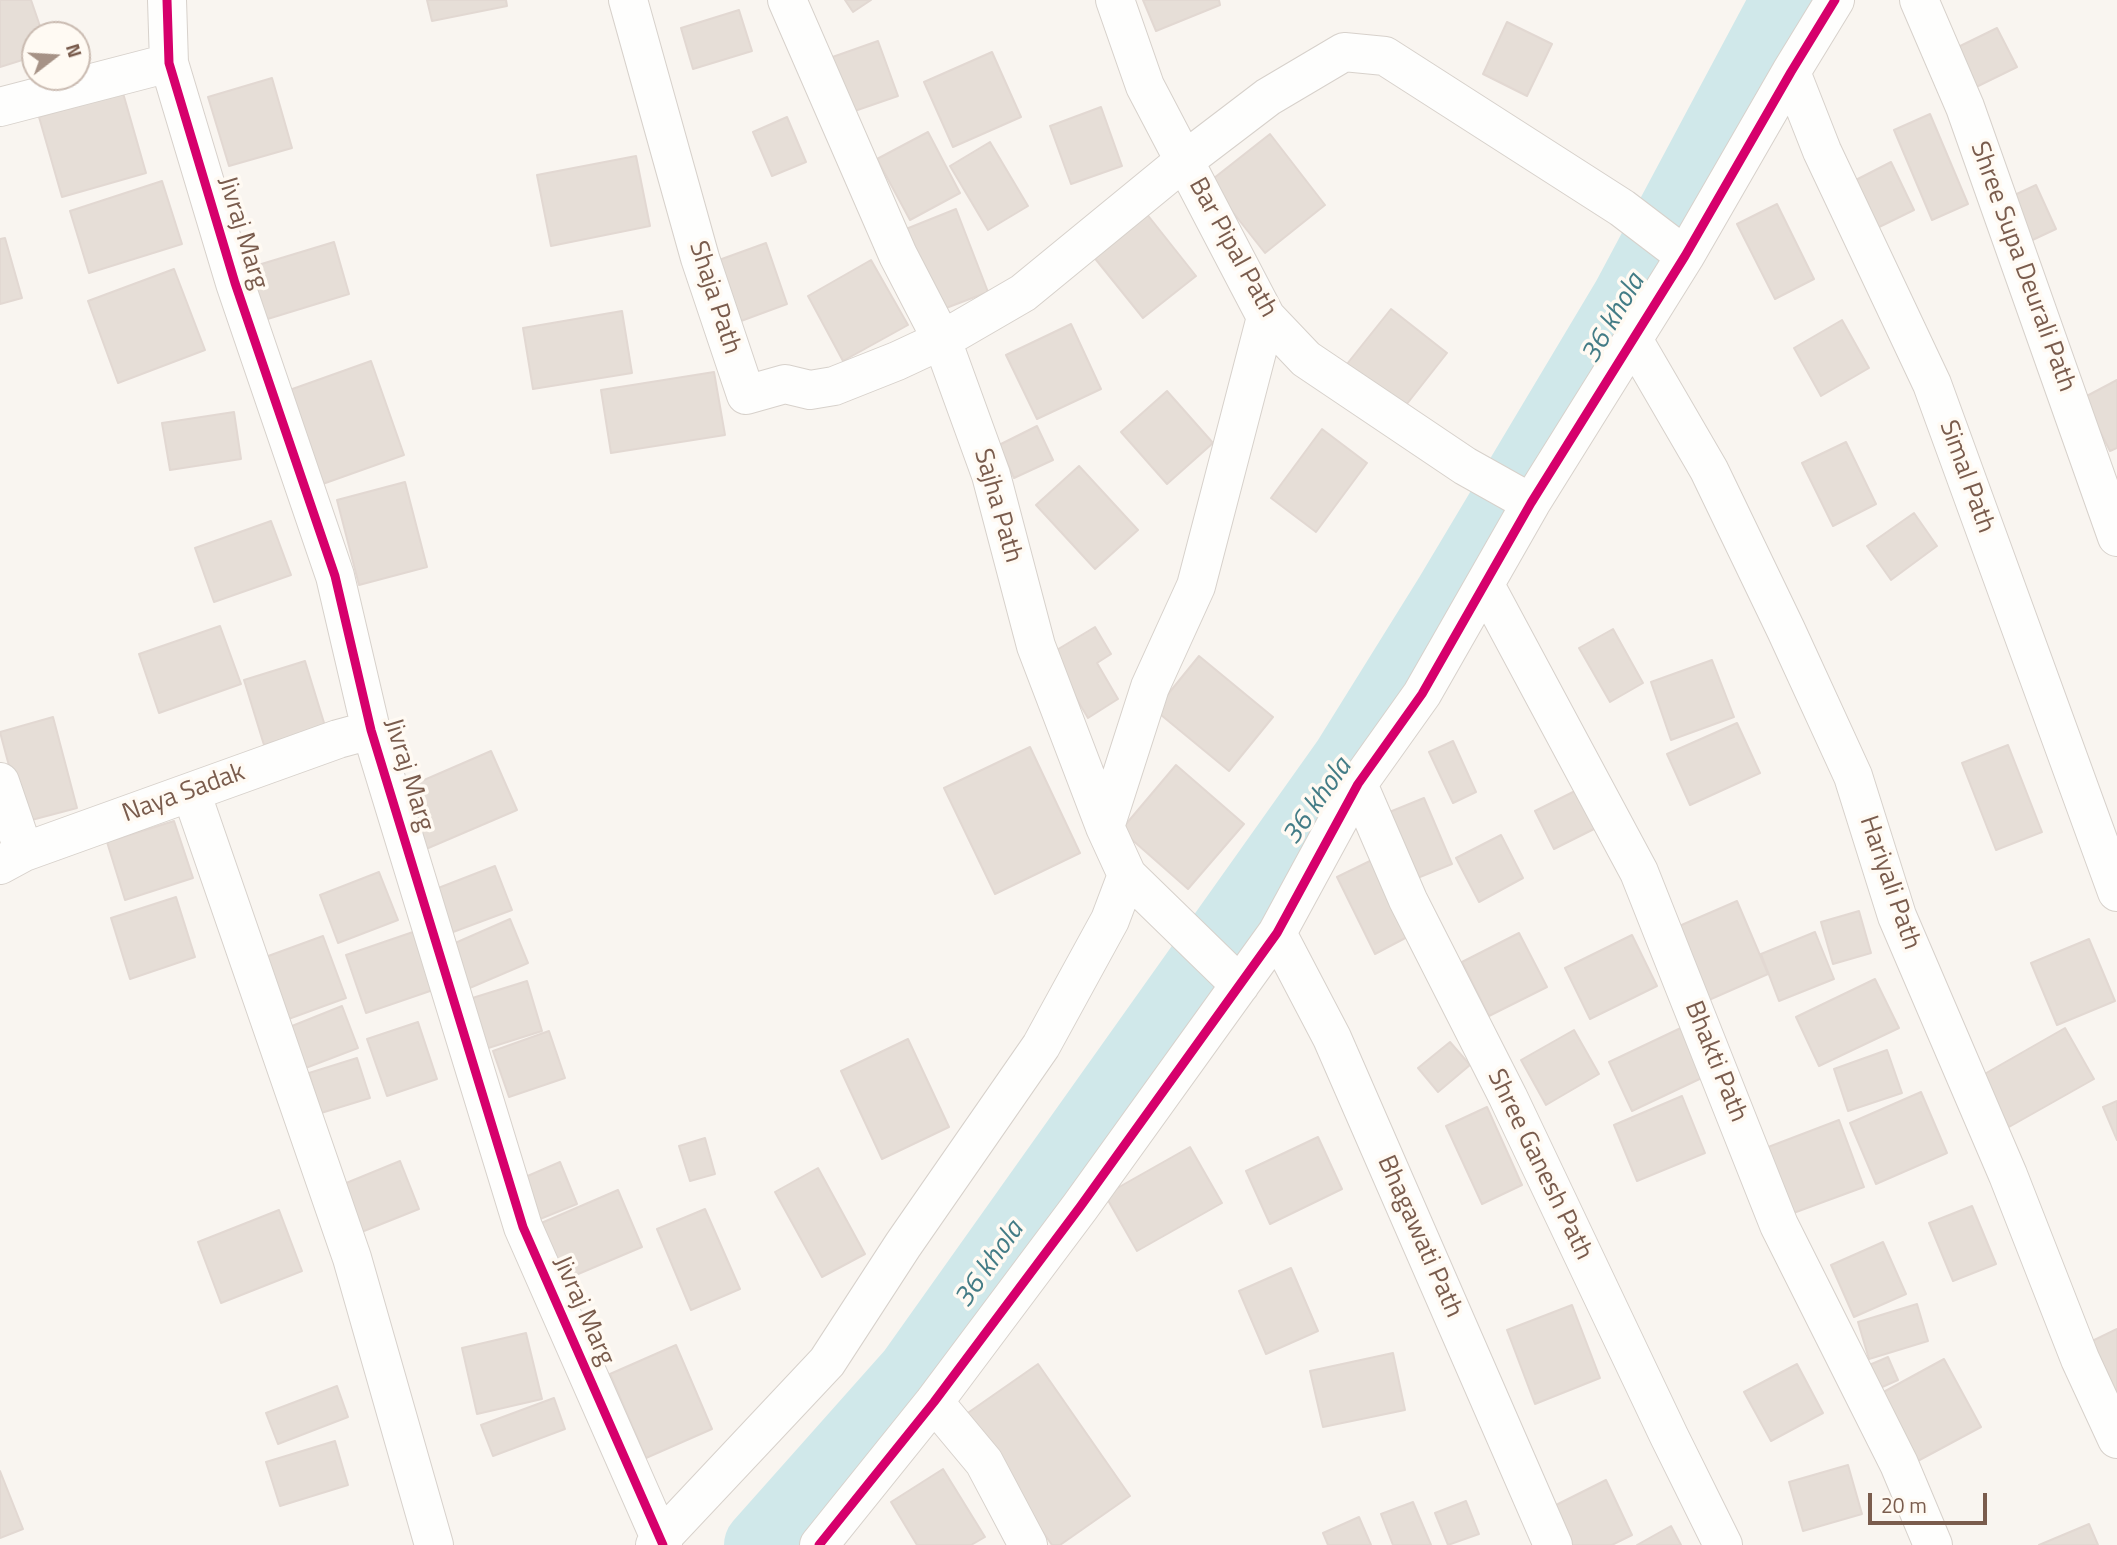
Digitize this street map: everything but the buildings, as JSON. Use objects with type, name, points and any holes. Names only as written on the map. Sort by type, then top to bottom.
[{"type":"street","name":"Jivraj Marg","points":[[167,0],[169,63],[235,283],[335,576],[371,730],[523,1227],[660,1543]]},
{"type":"street","name":"Shaja Path","points":[[628,0],[699,258],[746,395],[785,384],[810,390],[834,386],[942,340]]},
{"type":"street","name":"Sajha Path","points":[[787,0],[898,255],[942,340],[991,475],[1036,646],[1105,827],[1127,875],[1232,977]]},
{"type":"street","name":"Bar Pipal Path","points":[[1115,0],[1145,86],[1266,317],[1306,359],[1465,466],[1525,499]]},
{"type":"street","points":[[819,1545],[934,1402],[1080,1207],[1232,977],[1277,933],[1357,784],[1422,694],[1485,585],[1525,499],[1634,341],[1676,250],[1835,0]]},
{"type":"street","name":"Shree Supa Deurali Path","points":[[1919,0],[1965,107],[2117,537]]},
{"type":"street","points":[[942,340],[1023,293],[1184,161],[1268,97],[1344,52],[1385,56],[1622,208],[1676,250]]},
{"type":"street","points":[[0,107],[169,63]]},
{"type":"street","name":"Simal Path","points":[[1791,72],[1822,152],[1932,384],[2117,892]]},
{"type":"street","points":[[1105,827],[1150,687],[1196,586],[1266,317]]},
{"type":"street","name":"Hariyali Path","points":[[1634,341],[1709,470],[1853,776],[1897,916],[2008,1175],[2080,1359],[2117,1439]]},
{"type":"street","name":"Bhakti Path","points":[[1485,585],[1639,872],[1779,1225],[1899,1464],[1933,1545]]},
{"type":"street","name":"Naya Sadak","points":[[12,858],[338,739],[371,730]]},
{"type":"street","points":[[0,782],[12,858]]},
{"type":"street","name":"Shree Ganesh Path","points":[[1357,784],[1408,900],[1508,1097],[1723,1545]]},
{"type":"street","points":[[191,792],[352,1258],[434,1545]]},
{"type":"street","points":[[660,1543],[827,1362],[903,1245],[1041,1046],[1110,920],[1127,875]]},
{"type":"street","name":"Bhagawati Path","points":[[1277,933],[1332,1038],[1553,1545]]},
{"type":"street","points":[[934,1402],[984,1462],[1028,1545]]},
{"type":"waterway","name":"36 khola","points":[[760,1545],[912,1374],[1348,760],[1450,596],[1628,298],[1787,0]]},
{"type":"cycle path","points":[[167,0],[169,63],[235,283],[335,576],[371,730],[523,1227],[663,1545]]},
{"type":"cycle path","points":[[819,1545],[934,1402],[1080,1207],[1277,933],[1358,784],[1422,694],[1531,503],[1685,256],[1835,0]]}]
